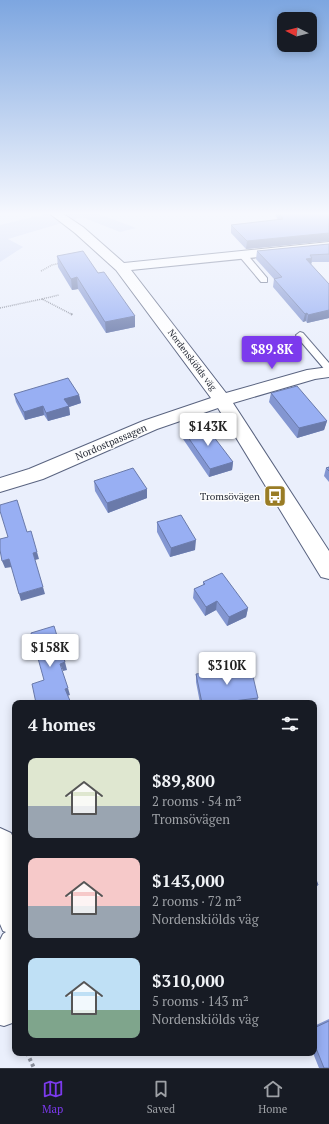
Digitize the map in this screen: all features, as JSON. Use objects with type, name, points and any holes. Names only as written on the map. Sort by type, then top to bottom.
[{"type":"street","name":"Nordenskiölds väg","points":[[116,263],[121,267],[222,400],[329,570]]},
{"type":"street","points":[[121,267],[163,263]]},
{"type":"street","points":[[222,400],[329,371]]},
{"type":"street","name":"Nordostpassagen","points":[[0,485],[36,474],[150,425],[222,400]]},
{"type":"street","points":[[0,844],[12,904]]},
{"type":"street","points":[[4,1008],[12,963]]},
{"type":"lane","points":[[250,263],[264,280]]},
{"type":"lane","points":[[300,335],[329,371]]},
{"type":"path","points":[[41,271],[52,265],[63,263]]},
{"type":"path","points":[[0,308],[59,295]]},
{"type":"path","points":[[42,299],[73,315]]},
{"type":"path","points":[[28,1056],[34,1068]]},
{"type":"building","points":[[61,263],[91,263],[98,273],[104,272],[135,316],[105,322],[77,277],[71,279]]},
{"type":"building","points":[[268,263],[310,263],[329,284],[329,310],[308,315],[307,313],[305,314],[274,279],[282,277]]},
{"type":"building","points":[[68,378],[79,395],[64,399],[69,406],[46,413],[43,406],[24,412],[14,394]]},
{"type":"building","points":[[297,386],[327,421],[299,428],[271,393]]},
{"type":"building","points":[[204,424],[233,462],[210,469],[183,430]]},
{"type":"building","points":[[133,468],[147,489],[107,503],[94,481]]},
{"type":"building","points":[[17,500],[27,532],[31,531],[37,552],[33,553],[43,587],[19,594],[9,559],[2,561],[0,550],[0,539],[8,537],[0,511],[0,505]]},
{"type":"building","points":[[181,515],[196,540],[171,548],[157,522]]},
{"type":"building","points":[[222,573],[248,608],[229,617],[217,601],[206,607],[194,589],[205,584],[203,582]]},
{"type":"building","points":[[54,626],[65,662],[60,664],[68,688],[65,689],[70,700],[35,700],[32,684],[44,680],[31,633]]},
{"type":"building","points":[[251,668],[258,698],[242,700],[201,700],[196,674]]},
{"type":"building","points":[[329,1021],[329,1068],[324,1068],[317,1050],[317,1027]]},
{"type":"place","name":"Tromsövägen","points":[[275,496]]}]
